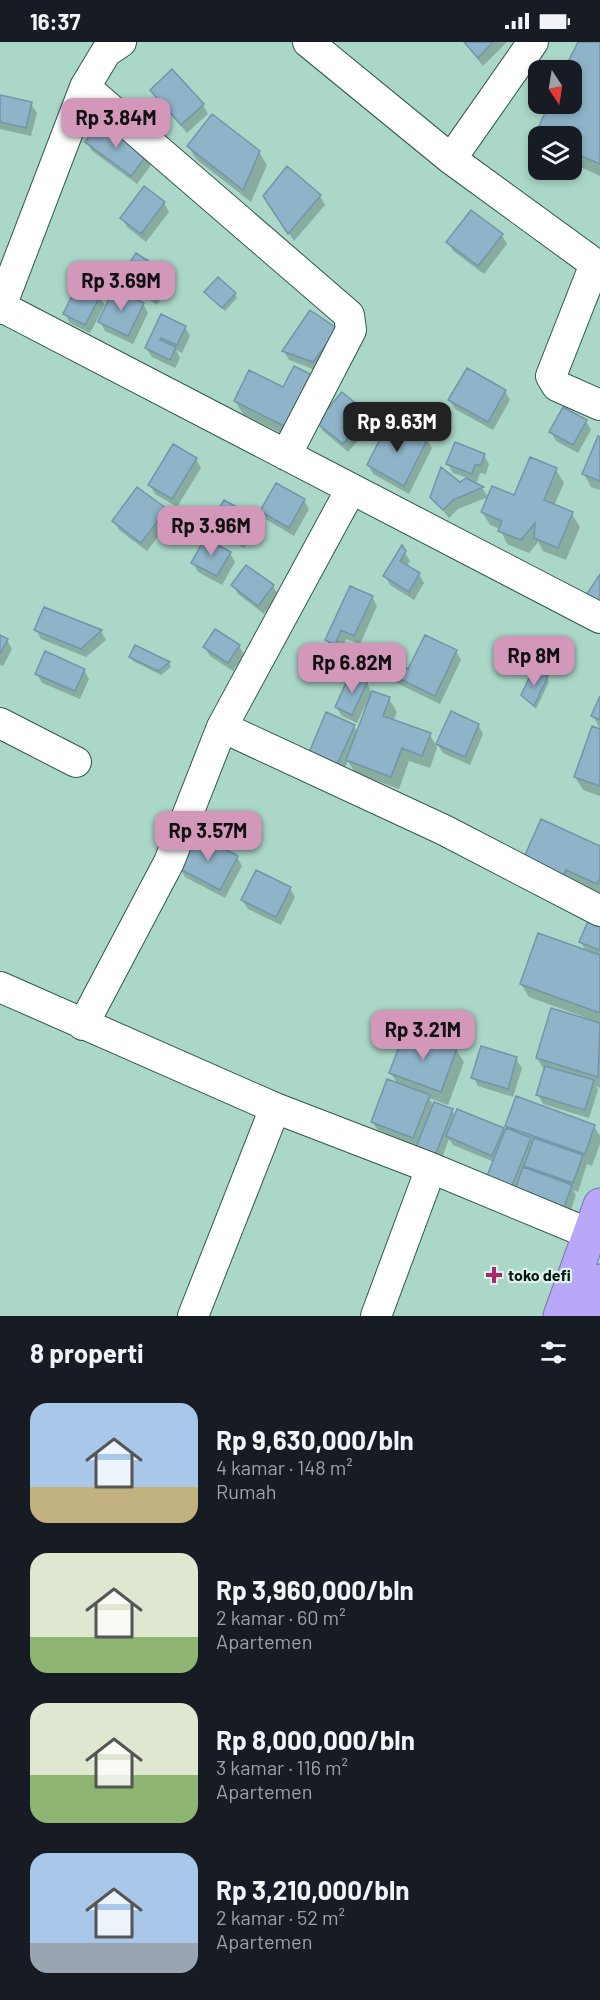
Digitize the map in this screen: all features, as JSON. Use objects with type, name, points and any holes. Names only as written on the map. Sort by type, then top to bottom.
[{"type":"highway","points":[[560,1316],[595,1220]]},
{"type":"highway","points":[[587,1316],[600,1281]]},
{"type":"street","points":[[121,42],[106,52],[85,87],[0,307],[600,618]]},
{"type":"street","points":[[308,42],[451,159],[597,265],[551,376],[557,386],[600,405]]},
{"type":"street","points":[[451,159],[533,42]]},
{"type":"street","points":[[85,87],[349,315],[351,330],[286,455]]},
{"type":"street","points":[[83,1026],[169,862],[222,727],[351,489]]},
{"type":"street","points":[[0,723],[76,762]]},
{"type":"street","points":[[222,727],[444,830],[600,911]]},
{"type":"street","points":[[0,987],[83,1026],[275,1108],[431,1168],[595,1220]]},
{"type":"street","points":[[193,1316],[275,1108]]},
{"type":"street","points":[[376,1316],[431,1168]]},
{"type":"building","points":[[464,42],[493,42],[478,58]]},
{"type":"building","points":[[578,42],[600,42],[600,164],[582,156],[582,126],[539,126],[544,114],[582,114],[582,60],[569,60]]},
{"type":"building","points":[[172,69],[204,104],[181,125],[150,90]]},
{"type":"building","points":[[0,95],[32,102],[26,128],[0,122]]},
{"type":"building","points":[[212,114],[260,151],[243,190],[187,146]]},
{"type":"building","points":[[100,121],[147,155],[131,176],[85,142]]},
{"type":"building","points":[[287,166],[321,195],[288,234],[263,196]]},
{"type":"building","points":[[144,186],[165,202],[141,234],[120,218]]},
{"type":"building","points":[[471,210],[503,234],[478,266],[446,242]]},
{"type":"building","points":[[136,253],[167,273],[151,297],[121,277]]},
{"type":"building","points":[[218,277],[236,293],[222,308],[204,292]]},
{"type":"building","points":[[78,284],[101,294],[85,325],[63,314]]},
{"type":"building","points":[[114,289],[144,303],[128,336],[98,322]]},
{"type":"building","points":[[310,310],[338,329],[313,362],[282,351]]},
{"type":"building","points":[[161,314],[186,326],[177,345],[161,338],[160,340],[176,347],[170,360],[145,348]]},
{"type":"building","points":[[294,366],[324,381],[298,433],[234,401],[249,370],[283,387]]},
{"type":"building","points":[[467,368],[506,390],[488,422],[448,400]]},
{"type":"building","points":[[342,392],[369,414],[343,444],[316,422]]},
{"type":"building","points":[[563,407],[587,420],[573,445],[549,432]]},
{"type":"building","points":[[389,421],[428,438],[404,486],[367,465]]},
{"type":"building","points":[[598,436],[600,437],[600,481],[582,474]]},
{"type":"building","points":[[455,442],[485,454],[481,465],[475,465],[472,474],[446,464]]},
{"type":"building","points":[[173,444],[197,458],[172,499],[148,485]]},
{"type":"building","points":[[530,457],[557,468],[544,500],[573,512],[558,548],[534,538],[535,523],[521,540],[498,531],[502,521],[481,512],[492,486],[514,495]]},
{"type":"building","points":[[441,467],[460,482],[466,478],[484,487],[453,500],[443,510],[430,497]]},
{"type":"building","points":[[276,483],[305,499],[289,528],[260,511]]},
{"type":"building","points":[[137,487],[167,509],[141,543],[112,521]]},
{"type":"building","points":[[224,500],[253,516],[239,540],[210,523]]},
{"type":"building","points":[[205,538],[231,552],[217,576],[191,563]]},
{"type":"building","points":[[402,545],[406,551],[400,561],[420,573],[409,592],[383,576]]},
{"type":"building","points":[[246,565],[274,585],[258,606],[231,585]]},
{"type":"building","points":[[600,574],[600,611],[583,600]]},
{"type":"building","points":[[350,586],[373,596],[354,636],[341,630],[335,645],[325,640]]},
{"type":"building","points":[[44,607],[102,630],[81,649],[34,630]]},
{"type":"building","points":[[215,629],[240,645],[228,663],[203,647]]},
{"type":"building","points":[[0,635],[8,639],[0,654]]},
{"type":"building","points":[[425,635],[457,650],[435,696],[379,669],[385,657],[408,669]]},
{"type":"building","points":[[135,645],[170,662],[158,671],[129,657]]},
{"type":"building","points":[[45,651],[85,669],[75,691],[35,674]]},
{"type":"building","points":[[533,670],[548,676],[534,706],[521,695]]},
{"type":"building","points":[[351,672],[368,680],[352,715],[335,707]]},
{"type":"building","points":[[372,691],[390,697],[383,716],[431,733],[422,756],[402,748],[391,777],[346,760]]},
{"type":"building","points":[[600,696],[600,720],[591,716]]},
{"type":"building","points":[[451,711],[479,724],[465,757],[436,744]]},
{"type":"building","points":[[326,712],[355,725],[336,767],[308,755]]},
{"type":"building","points":[[592,726],[600,729],[600,786],[574,777]]},
{"type":"building","points":[[541,819],[600,846],[600,878],[597,884],[566,870],[561,882],[521,864]]},
{"type":"building","points":[[196,834],[238,856],[220,890],[178,868]]},
{"type":"building","points":[[256,870],[291,887],[276,917],[241,900]]},
{"type":"building","points":[[591,914],[600,917],[600,950],[579,942]]},
{"type":"building","points":[[538,933],[600,955],[600,1013],[520,984]]},
{"type":"building","points":[[551,1008],[600,1023],[598,1077],[536,1058]]},
{"type":"building","points":[[406,1029],[457,1048],[441,1092],[389,1073]]},
{"type":"building","points":[[481,1046],[517,1057],[508,1089],[471,1078]]},
{"type":"building","points":[[545,1066],[594,1080],[585,1110],[536,1095]]},
{"type":"building","points":[[387,1079],[430,1095],[413,1138],[371,1122]]},
{"type":"building","points":[[516,1096],[595,1125],[585,1154],[505,1126]]},
{"type":"building","points":[[434,1102],[453,1109],[434,1158],[415,1150]]},
{"type":"building","points":[[457,1109],[504,1128],[492,1156],[446,1136]]},
{"type":"building","points":[[506,1128],[531,1138],[510,1191],[485,1181]]},
{"type":"building","points":[[534,1138],[583,1155],[573,1183],[524,1166]]},
{"type":"building","points":[[523,1167],[572,1185],[562,1213],[513,1195]]},
{"type":"place","name":"toko defi","points":[[494,1275]]}]
